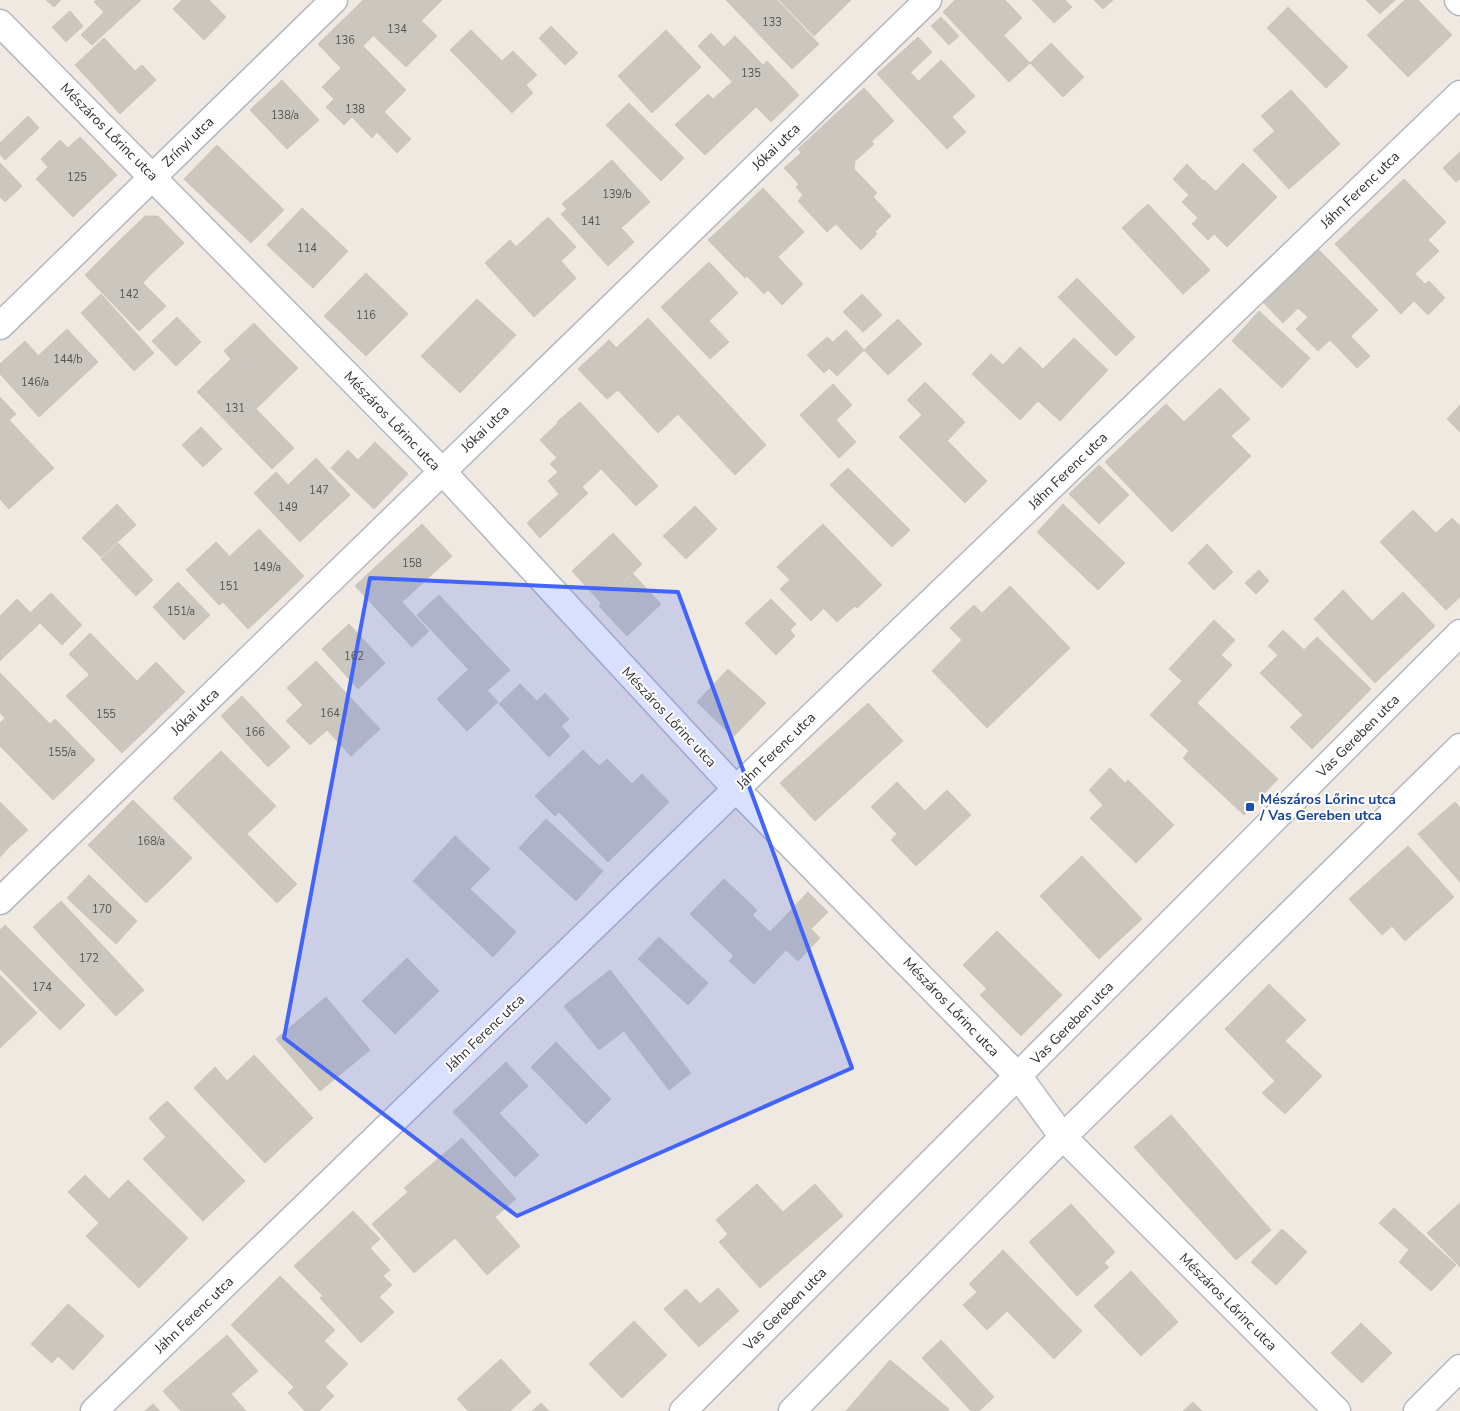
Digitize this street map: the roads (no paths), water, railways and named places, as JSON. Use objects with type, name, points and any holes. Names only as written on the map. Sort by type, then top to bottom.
[{"type":"street","name":"Zrínyi utca","points":[[0,326],[334,0]]},
{"type":"street","name":"Jókai utca","points":[[0,901],[928,0]]},
{"type":"street","name":"Mészáros Lőrinc utca","points":[[0,23],[442,471],[736,789],[1019,1076],[1063,1137],[1337,1411]]},
{"type":"street","name":"Jáhn Ferenc utca","points":[[94,1411],[736,789],[1460,94]]},
{"type":"street","name":"Vas Gereben utca","points":[[683,1411],[1460,633]]},
{"type":"street","points":[[792,1411],[1063,1137],[1460,747]]},
{"type":"street","points":[[1418,1411],[1460,1368]]},
{"type":"place","name":"Mészáros Lőrinc utca / Vas Gereben utca","points":[[1250,807]]}]
